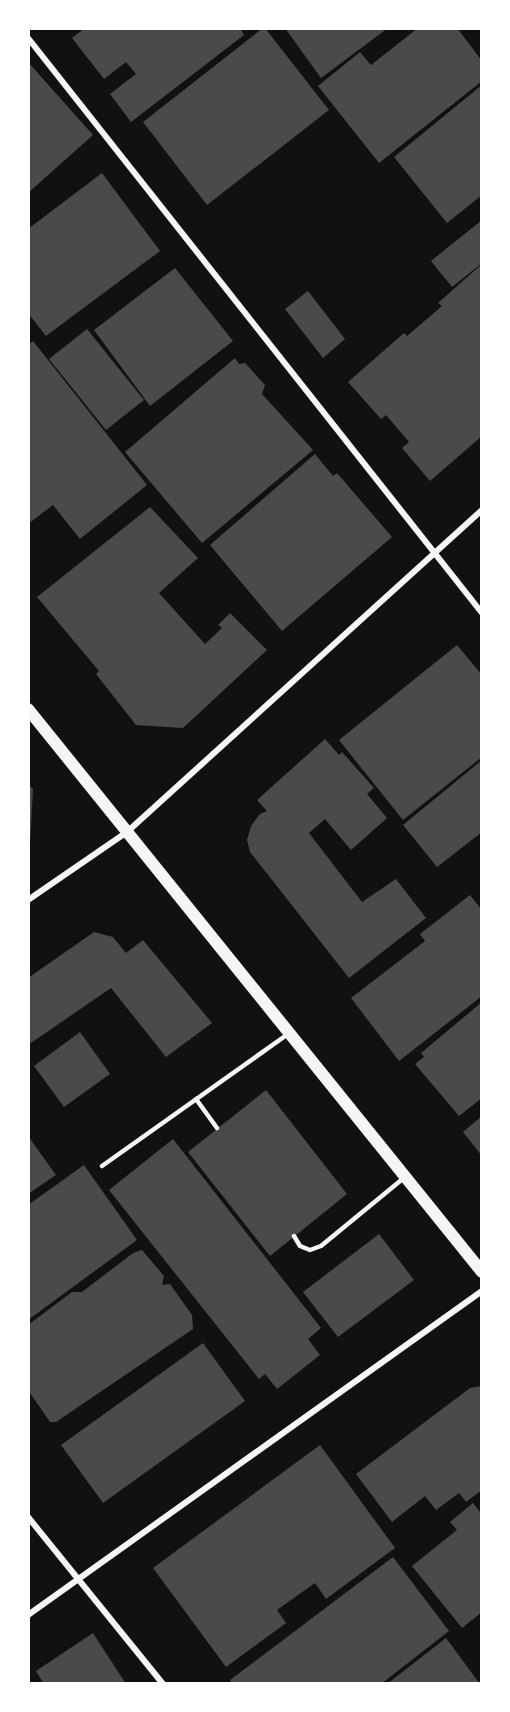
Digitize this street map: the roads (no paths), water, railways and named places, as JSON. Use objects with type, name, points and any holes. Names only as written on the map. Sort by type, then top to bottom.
[{"type":"main road","points":[[28,709],[482,1272]]},
{"type":"street","points":[[28,38],[482,613]]},
{"type":"street","points":[[28,900],[128,832],[482,510]]},
{"type":"street","points":[[28,1615],[482,1291]]},
{"type":"street","points":[[28,1517],[164,1683]]},
{"type":"lane","points":[[102,1166],[290,1034]]},
{"type":"lane","points":[[196,1099],[217,1128]]},
{"type":"lane","points":[[294,1236],[300,1246],[310,1250],[321,1246],[405,1177]]}]
